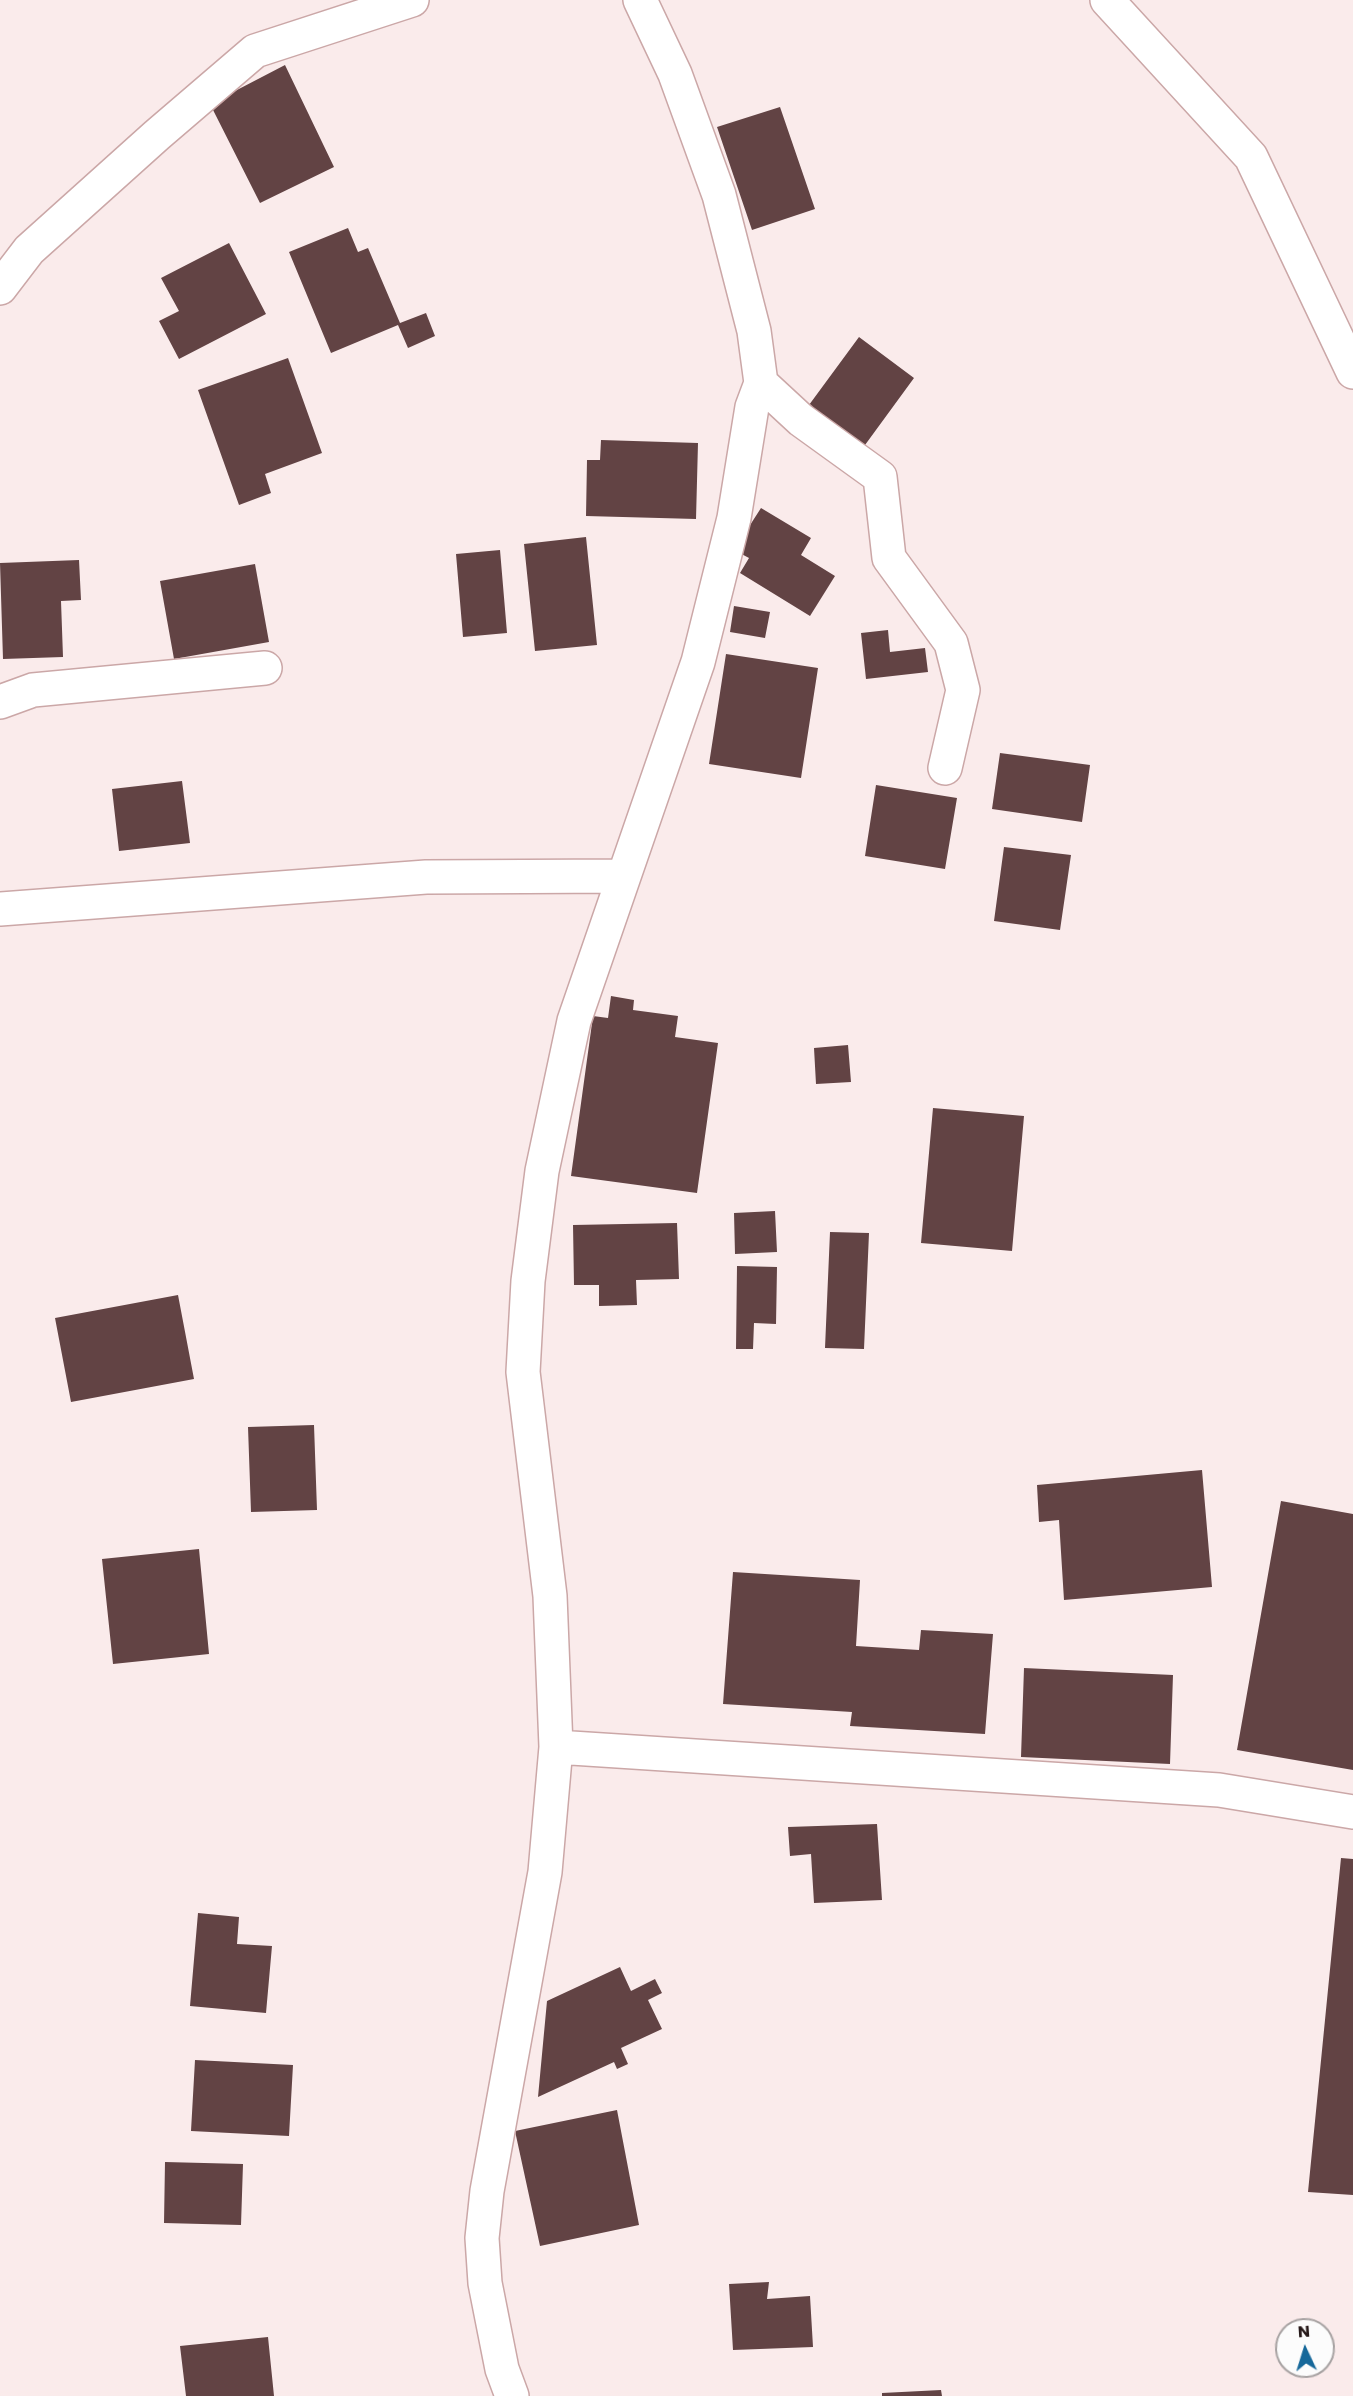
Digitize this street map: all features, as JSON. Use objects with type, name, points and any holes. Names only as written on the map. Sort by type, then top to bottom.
[{"type":"street","points":[[0,288],[29,250],[255,51],[412,0]]},
{"type":"street","points":[[512,2396],[502,2369],[485,2283],[482,2238],[489,2180],[545,1872],[556,1747],[550,1596],[523,1372],[528,1281],[542,1172],[574,1021],[622,876],[698,662],[734,518],[752,407],[761,383],[754,332],[718,195],[675,74],[640,0]]},
{"type":"street","points":[[1107,0],[1251,157],[1353,372]]},
{"type":"street","points":[[761,383],[801,420],[880,477],[889,558],[951,643],[963,690],[945,768]]},
{"type":"street","points":[[0,702],[33,690],[265,668]]},
{"type":"street","points":[[0,909],[426,878],[622,876]]},
{"type":"street","points":[[556,1747],[1219,1790],[1353,1812]]},
{"type":"building","points":[[285,65],[334,167],[260,203],[210,104]]},
{"type":"building","points":[[780,107],[815,209],[752,230],[717,127]]},
{"type":"building","points":[[348,228],[358,252],[368,248],[400,323],[426,313],[435,336],[408,348],[398,325],[331,353],[289,252]]},
{"type":"building","points":[[229,243],[266,314],[179,359],[159,321],[179,311],[161,278]]},
{"type":"building","points":[[859,337],[914,378],[865,445],[809,405]]},
{"type":"building","points":[[288,358],[322,453],[265,474],[271,493],[239,505],[198,390]]},
{"type":"building","points":[[601,440],[698,443],[696,519],[586,516],[587,460],[600,460]]},
{"type":"building","points":[[761,508],[811,538],[801,555],[835,576],[810,616],[740,573],[749,558],[734,550]]},
{"type":"building","points":[[586,537],[597,645],[535,651],[524,544]]},
{"type":"building","points":[[500,550],[507,633],[463,637],[456,554]]},
{"type":"building","points":[[79,560],[81,600],[61,601],[63,657],[3,659],[0,563]]},
{"type":"building","points":[[255,564],[269,642],[174,659],[160,581]]},
{"type":"building","points":[[734,606],[770,612],[765,638],[730,632]]},
{"type":"building","points":[[888,630],[890,652],[925,648],[928,672],[866,679],[861,633]]},
{"type":"building","points":[[726,654],[818,668],[801,778],[709,764]]},
{"type":"building","points":[[1000,753],[1090,765],[1082,822],[992,809]]},
{"type":"building","points":[[182,781],[190,843],[119,851],[112,789]]},
{"type":"building","points":[[876,785],[957,798],[945,869],[865,856]]},
{"type":"building","points":[[1004,847],[1071,855],[1060,930],[994,921]]},
{"type":"building","points":[[611,996],[634,1000],[633,1010],[678,1016],[675,1037],[718,1043],[697,1193],[571,1176],[593,1016],[608,1018]]},
{"type":"building","points":[[848,1045],[851,1082],[816,1084],[814,1048]]},
{"type":"building","points":[[933,1108],[1024,1116],[1012,1251],[921,1243]]},
{"type":"building","points":[[775,1211],[777,1252],[735,1254],[734,1213]]},
{"type":"building","points":[[677,1223],[679,1279],[636,1280],[637,1305],[599,1306],[599,1285],[574,1285],[573,1225]]},
{"type":"building","points":[[830,1232],[869,1233],[864,1349],[825,1348]]},
{"type":"building","points":[[737,1266],[777,1267],[776,1324],[754,1323],[753,1349],[736,1349]]},
{"type":"building","points":[[178,1295],[194,1379],[71,1402],[55,1318]]},
{"type":"building","points":[[314,1425],[317,1510],[251,1512],[248,1427]]},
{"type":"building","points":[[1202,1470],[1212,1587],[1064,1600],[1059,1520],[1039,1522],[1037,1485]]},
{"type":"building","points":[[1281,1501],[1353,1514],[1353,1770],[1237,1750]]},
{"type":"building","points":[[199,1549],[209,1654],[113,1664],[102,1559]]},
{"type":"building","points":[[733,1572],[860,1580],[856,1646],[919,1650],[921,1630],[993,1634],[985,1734],[850,1726],[852,1712],[723,1704]]},
{"type":"building","points":[[1024,1668],[1173,1675],[1170,1764],[1021,1757]]},
{"type":"building","points":[[877,1824],[882,1900],[814,1903],[811,1854],[790,1856],[788,1827]]},
{"type":"building","points":[[1341,1858],[1353,1859],[1353,2195],[1308,2192]]},
{"type":"building","points":[[198,1913],[239,1917],[237,1944],[272,1946],[266,2013],[190,2006]]},
{"type":"building","points":[[620,1967],[631,1991],[655,1979],[662,1993],[648,2000],[662,2029],[621,2048],[628,2064],[617,2069],[614,2062],[538,2097],[547,2001]]},
{"type":"building","points":[[195,2060],[293,2065],[289,2136],[191,2131]]},
{"type":"building","points":[[617,2110],[639,2225],[540,2246],[515,2131]]},
{"type":"building","points":[[165,2162],[243,2164],[241,2225],[164,2223]]},
{"type":"building","points":[[769,2282],[767,2299],[810,2296],[813,2347],[733,2350],[729,2284]]},
{"type":"building","points":[[268,2337],[274,2396],[186,2396],[180,2346]]},
{"type":"building","points":[[941,2390],[942,2396],[882,2396],[882,2393]]}]
